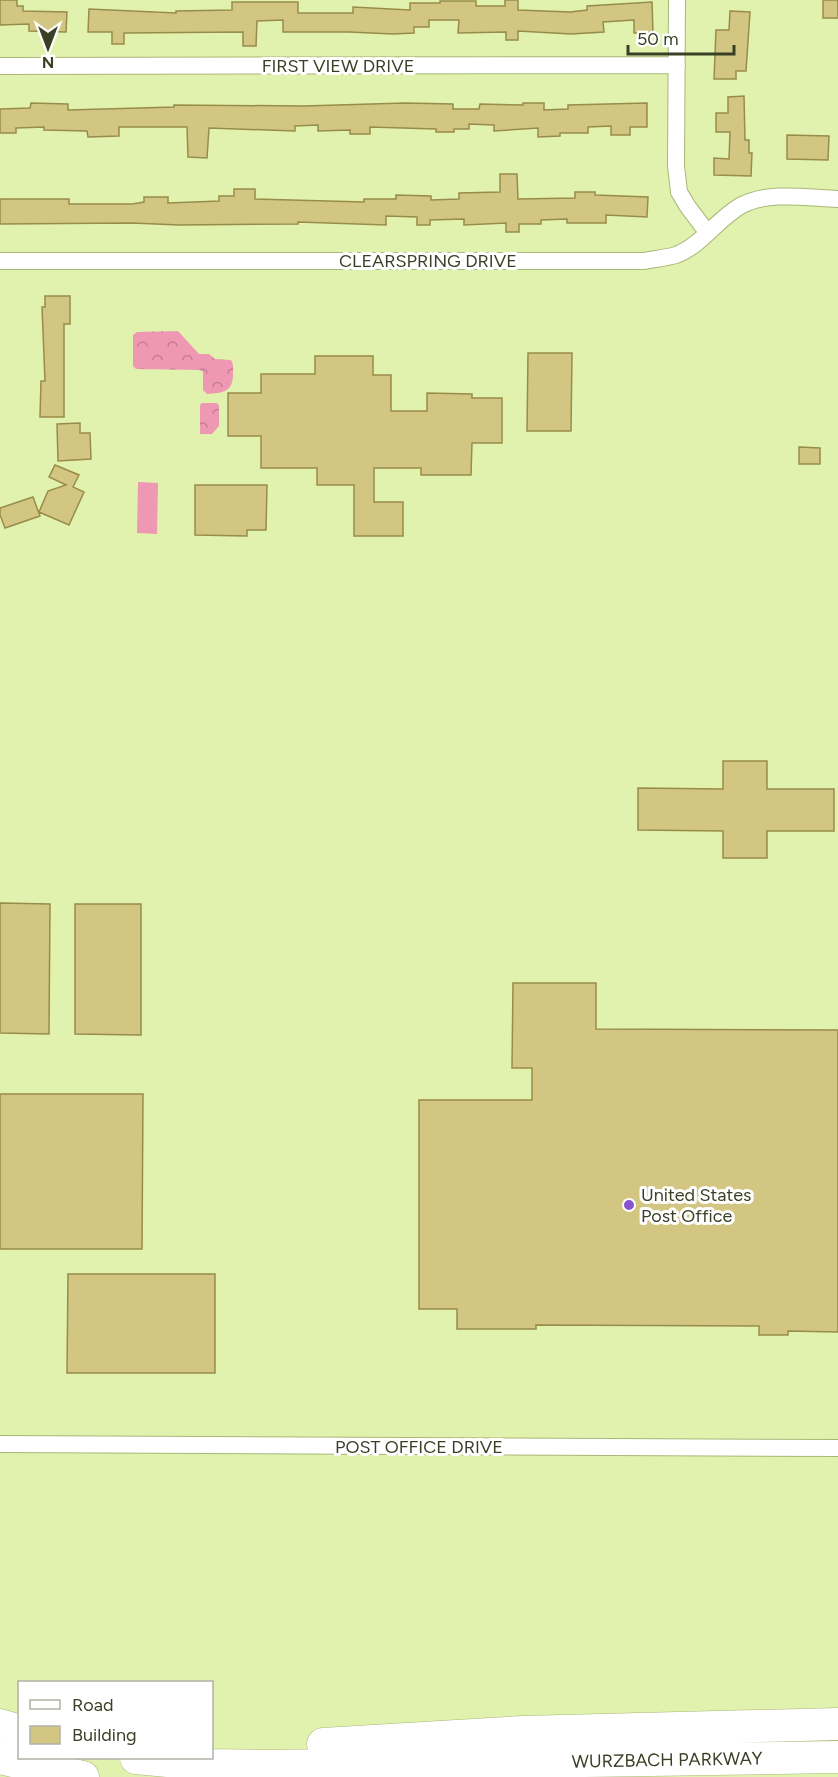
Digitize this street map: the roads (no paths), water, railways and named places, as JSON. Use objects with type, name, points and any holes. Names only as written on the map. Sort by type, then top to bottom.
[{"type":"highway","points":[[213,1745],[392,1741],[523,1732],[838,1724]]},
{"type":"highway","points":[[0,1725],[18,1730]]},
{"type":"highway","name":"WURZBACH PARKWAY","points":[[146,1759],[209,1765],[267,1766],[838,1757]]},
{"type":"highway","points":[[0,1758],[83,1777]]},
{"type":"street","points":[[677,0],[676,166],[679,192],[707,232]]},
{"type":"street","name":"FIRST VIEW DRIVE","points":[[0,66],[677,65]]},
{"type":"street","name":"CLEARSPRING DRIVE","points":[[0,261],[644,261],[676,255],[694,244],[721,219],[744,205],[760,199],[778,197],[838,199]]},
{"type":"street","name":"POST OFFICE DRIVE","points":[[0,1444],[838,1448]]},
{"type":"place","name":"United States Post Office","points":[[629,1205]]}]
